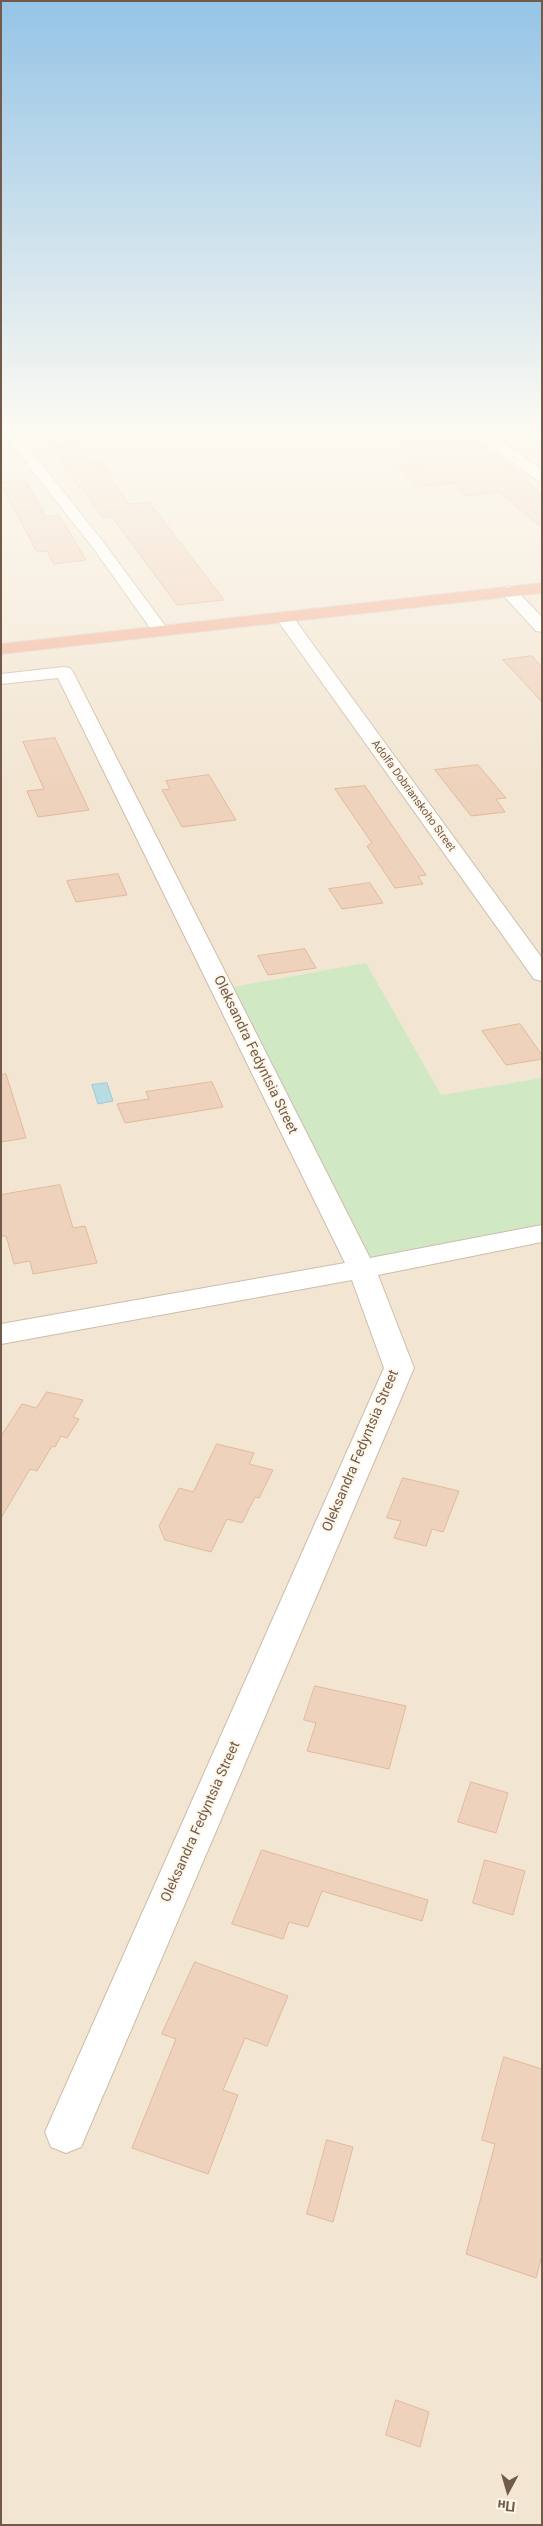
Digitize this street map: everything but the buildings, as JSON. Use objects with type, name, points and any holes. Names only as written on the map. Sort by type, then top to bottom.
[{"type":"highway","points":[[1,650],[542,588]]},
{"type":"street","points":[[102,550],[161,631]]},
{"type":"street","points":[[508,592],[542,627]]},
{"type":"street","name":"Adolfa Dobrianskoho Street","points":[[284,617],[542,974]]},
{"type":"street","name":"Oleksandra Fedyntsia Street","points":[[1,679],[64,672],[362,1269],[399,1368],[66,2132]]},
{"type":"street","points":[[1,1334],[362,1269],[542,1233]]},
{"type":"shaded area","points":[[1,550],[542,550],[542,2525],[1,2525]]},
{"type":"green space","points":[[366,963],[441,1095],[542,1078],[542,1233],[362,1269],[222,989]]},
{"type":"water","points":[[107,1083],[113,1101],[98,1104],[92,1085]]}]
